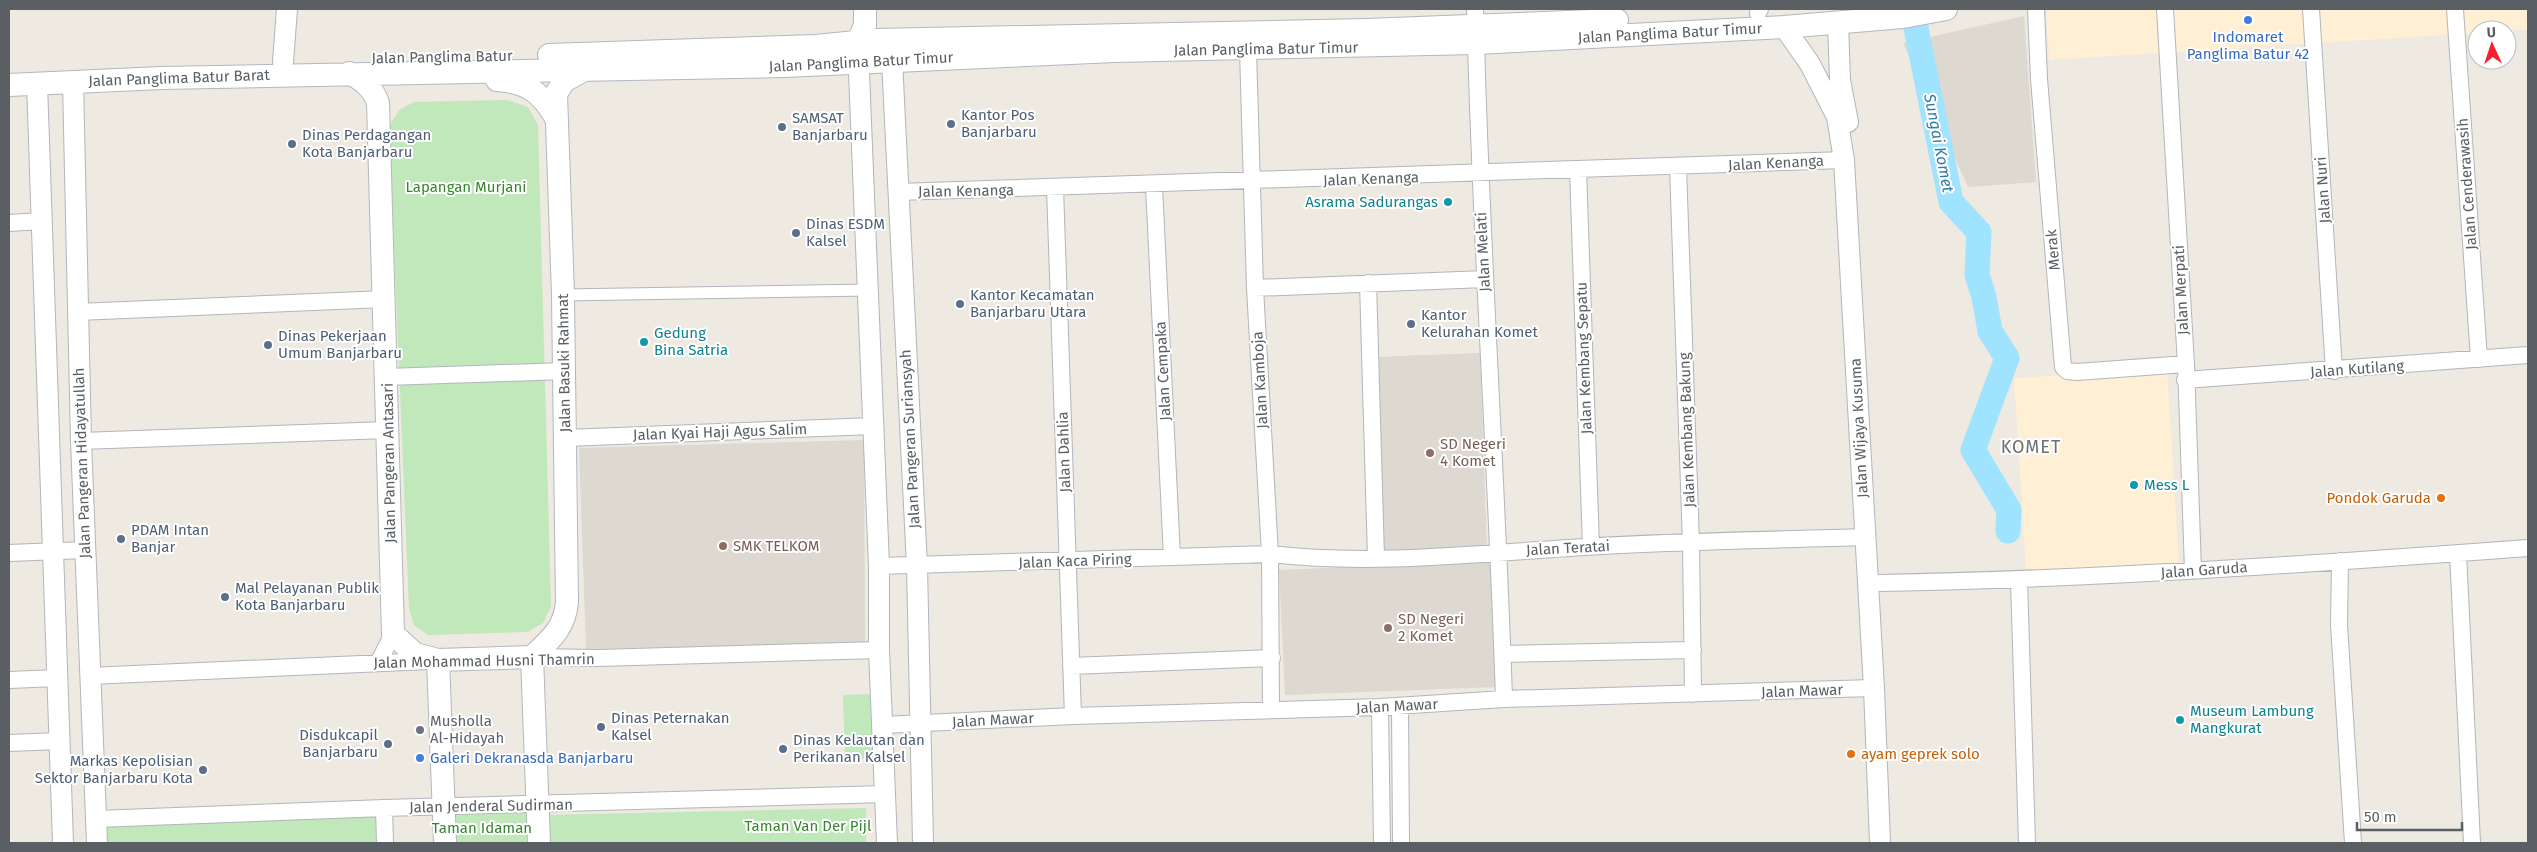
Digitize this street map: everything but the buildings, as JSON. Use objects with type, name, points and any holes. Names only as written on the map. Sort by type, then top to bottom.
[{"type":"main road","name":"Jalan Panglima Batur Timur","points":[[865,35],[892,60],[1055,46],[1359,39],[1476,26],[1759,11],[1837,16],[1902,17],[1946,9]]},
{"type":"main road","name":"Jalan Panglima Batur Timur","points":[[1476,26],[1784,27],[1837,16]]},
{"type":"main road","name":"Jalan Panglima Batur Timur","points":[[584,70],[784,56],[865,35],[1055,46]]},
{"type":"main road","name":"Jalan Panglima Batur Timur","points":[[1114,44],[1248,50],[1295,40]]},
{"type":"main road","name":"Jalan Panglima Batur","points":[[283,62],[600,54]]},
{"type":"main road","name":"Jalan Panglima Batur Timur","points":[[600,54],[784,56]]},
{"type":"main road","name":"Jalan Panglima Batur Barat","points":[[9,84],[73,82],[152,71],[283,62]]},
{"type":"main road","name":"Jalan Panglima Batur Barat","points":[[9,70],[349,73]]},
{"type":"main road","name":"Jalan Panglima Batur","points":[[349,73],[584,70]]},
{"type":"main road","name":"Jalan Basuki Rahmat","points":[[532,657],[560,629],[566,617],[566,438],[556,94],[564,81],[584,70]]},
{"type":"main road","name":"Jalan Pangeran Antasari","points":[[349,73],[362,80],[374,92],[378,104],[393,634]]},
{"type":"main road","points":[[378,104],[395,88],[412,82],[516,81],[546,101],[556,118]]},
{"type":"main road","points":[[393,634],[415,654],[438,660],[446,843]]},
{"type":"main road","points":[[532,657],[539,843]]},
{"type":"main road","name":"Jalan Mohammad Husni Thamrin","points":[[438,660],[532,657]]},
{"type":"street","points":[[283,62],[287,9]]},
{"type":"street","name":"Merak","points":[[2036,9],[2039,78],[2063,367],[2067,371],[2077,372],[2185,372]]},
{"type":"street","name":"Jalan Merpati","points":[[2165,9],[2185,372],[2193,571]]},
{"type":"street","name":"Jalan Nuri","points":[[2311,9],[2334,371]]},
{"type":"street","name":"Jalan Cenderawasih","points":[[2455,9],[2479,359]]},
{"type":"street","name":"Jalan Wijaya Kusuma","points":[[1837,16],[1840,80],[1855,160],[1865,537],[1874,688],[1890,843]]},
{"type":"street","name":"Jalan Melati","points":[[1476,26],[1480,175],[1500,552],[1504,699]]},
{"type":"street","name":"Jalan Wijaya Kusuma","points":[[1784,27],[1810,64],[1838,117],[1844,160],[1886,688],[1884,789],[1880,843]]},
{"type":"street","points":[[865,35],[868,290],[879,566],[879,650],[887,843]]},
{"type":"street","name":"Jalan Kamboja","points":[[1248,50],[1255,288],[1270,554],[1271,710]]},
{"type":"street","name":"Jalan Pangeran Suriansyah","points":[[892,60],[917,566],[923,843]]},
{"type":"street","name":"Jalan Pangeran Hidayatullah","points":[[73,82],[81,441],[97,843]]},
{"type":"street","points":[[37,83],[62,843]]},
{"type":"street","name":"Jalan Kenanga","points":[[898,192],[1480,175],[1578,169],[1844,160]]},
{"type":"street","name":"Jalan Kembang Bakung","points":[[1678,167],[1691,543],[1694,694]]},
{"type":"street","name":"Jalan Kembang Sepatu","points":[[1578,169],[1591,547]]},
{"type":"street","name":"Jalan Cempaka","points":[[1154,186],[1172,557]]},
{"type":"street","name":"Jalan Dahlia","points":[[1055,188],[1073,716]]},
{"type":"street","points":[[9,223],[41,221]]},
{"type":"street","points":[[1255,288],[1485,279]]},
{"type":"street","points":[[1368,283],[1376,558]]},
{"type":"street","points":[[563,295],[868,290]]},
{"type":"street","points":[[45,314],[385,299]]},
{"type":"street","name":"Jalan Kutilang","points":[[2185,372],[2334,371],[2528,355]]},
{"type":"street","points":[[387,378],[564,372]]},
{"type":"street","name":"Jalan Kyai Haji Agus Salim","points":[[566,438],[874,426]]},
{"type":"street","points":[[81,441],[387,430]]},
{"type":"street","name":"Jalan Teratai","points":[[1270,554],[1305,558],[1376,558],[1591,547],[1865,537]]},
{"type":"street","name":"Jalan Garuda","points":[[1879,583],[2019,580],[2193,571],[2528,548]]},
{"type":"street","points":[[9,553],[85,550]]},
{"type":"street","name":"Jalan Kaca Piring","points":[[879,566],[1270,554]]},
{"type":"street","points":[[2458,554],[2472,843]]},
{"type":"street","points":[[2340,561],[2339,625],[2353,843]]},
{"type":"street","points":[[2019,580],[2027,843]]},
{"type":"street","points":[[378,663],[393,634]]},
{"type":"street","name":"Jalan Mohammad Husni Thamrin","points":[[532,657],[598,658],[879,650]]},
{"type":"street","points":[[1503,654],[1693,650]]},
{"type":"street","points":[[1071,666],[1272,658]]},
{"type":"street","name":"Jalan Mohammad Husni Thamrin","points":[[89,676],[438,660]]},
{"type":"street","points":[[9,680],[57,678]]},
{"type":"street","name":"Jalan Mawar","points":[[883,726],[1073,716],[1380,707],[1504,699],[1874,688]]},
{"type":"street","points":[[1400,706],[1401,843]]},
{"type":"street","points":[[1380,707],[1382,843]]},
{"type":"street","points":[[9,743],[59,741]]},
{"type":"street","name":"Jalan Jenderal Sudirman","points":[[96,820],[444,806],[538,805],[885,794]]},
{"type":"street","points":[[384,808],[385,843]]},
{"type":"shaded area","points":[[2046,9],[2528,9],[2528,30],[2517,30],[2517,20],[2467,20],[2467,34],[2049,60]]},
{"type":"shaded area","points":[[2024,16],[2036,182],[1968,187],[1903,43]]},
{"type":"shaded area","name":"SD Negeri 4 Komet","points":[[1480,353],[1487,550],[1381,554],[1374,357]]},
{"type":"shaded area","points":[[2167,369],[2179,563],[2026,572],[2014,378]]},
{"type":"shaded area","name":"SMK TELKOM","points":[[864,440],[865,643],[586,649],[579,448]]},
{"type":"shaded area","name":"SD Negeri 2 Komet","points":[[1491,561],[1496,687],[1285,695],[1279,570]]},
{"type":"green space","name":"Lapangan Murjani","points":[[507,100],[528,107],[538,125],[551,606],[543,623],[528,632],[428,635],[414,625],[409,608],[389,127],[399,110],[414,102]]},
{"type":"green space","points":[[874,694],[876,758],[845,759],[843,695]]},
{"type":"green space","name":"Taman Van Der Pijl","points":[[866,808],[866,843],[545,843],[544,815]]},
{"type":"green space","name":"Taman Idaman","points":[[528,811],[529,843],[453,843],[453,813]]},
{"type":"green space","points":[[377,816],[378,843],[107,843],[107,826]]},
{"type":"waterway","name":"Sungai Komet","points":[[1915,23],[1951,202],[1979,232],[1977,275],[1984,297],[1990,331],[2007,358],[1973,450],[2009,510],[2008,531]]},
{"type":"place","name":"Indomaret Panglima Batur 42","points":[[2248,20]]},
{"type":"place","name":"Kantor Pos Banjarbaru","points":[[951,124]]},
{"type":"place","name":"SAMSAT Banjarbaru","points":[[782,127]]},
{"type":"place","name":"Dinas Perdagangan Kota Banjarbaru","points":[[292,144]]},
{"type":"place","name":"Asrama Sadurangas","points":[[1448,202]]},
{"type":"place","name":"Dinas ESDM Kalsel","points":[[796,233]]},
{"type":"place","name":"Kantor Kecamatan Banjarbaru Utara","points":[[960,304]]},
{"type":"place","name":"Kantor Kelurahan Komet","points":[[1411,324]]},
{"type":"place","name":"Gedung Bina Satria","points":[[644,342]]},
{"type":"place","name":"Dinas Pekerjaan Umum Banjarbaru","points":[[268,345]]},
{"type":"place","name":"SD Negeri 4 Komet","points":[[1430,453]]},
{"type":"place","name":"Mess L","points":[[2134,485]]},
{"type":"place","name":"Pondok Garuda","points":[[2441,498]]},
{"type":"place","name":"PDAM Intan Banjar","points":[[121,539]]},
{"type":"place","name":"SMK TELKOM","points":[[723,546]]},
{"type":"place","name":"Mal Pelayanan Publik Kota Banjarbaru","points":[[225,597]]},
{"type":"place","name":"SD Negeri 2 Komet","points":[[1388,628]]},
{"type":"place","name":"Museum Lambung Mangkurat","points":[[2180,720]]},
{"type":"place","name":"Dinas Peternakan Kalsel","points":[[601,727]]},
{"type":"place","name":"Musholla Al-Hidayah","points":[[420,730]]},
{"type":"place","name":"Disdukcapil Banjarbaru","points":[[388,744]]},
{"type":"place","name":"Dinas Kelautan dan Perikanan Kalsel","points":[[783,749]]},
{"type":"place","name":"ayam geprek solo","points":[[1851,754]]},
{"type":"place","name":"Galeri Dekranasda Banjarbaru","points":[[420,758]]},
{"type":"place","name":"Markas Kepolisian Sektor Banjarbaru Kota","points":[[203,770]]},
{"type":"district","name":"KOMET","points":[[2031,447]]}]
